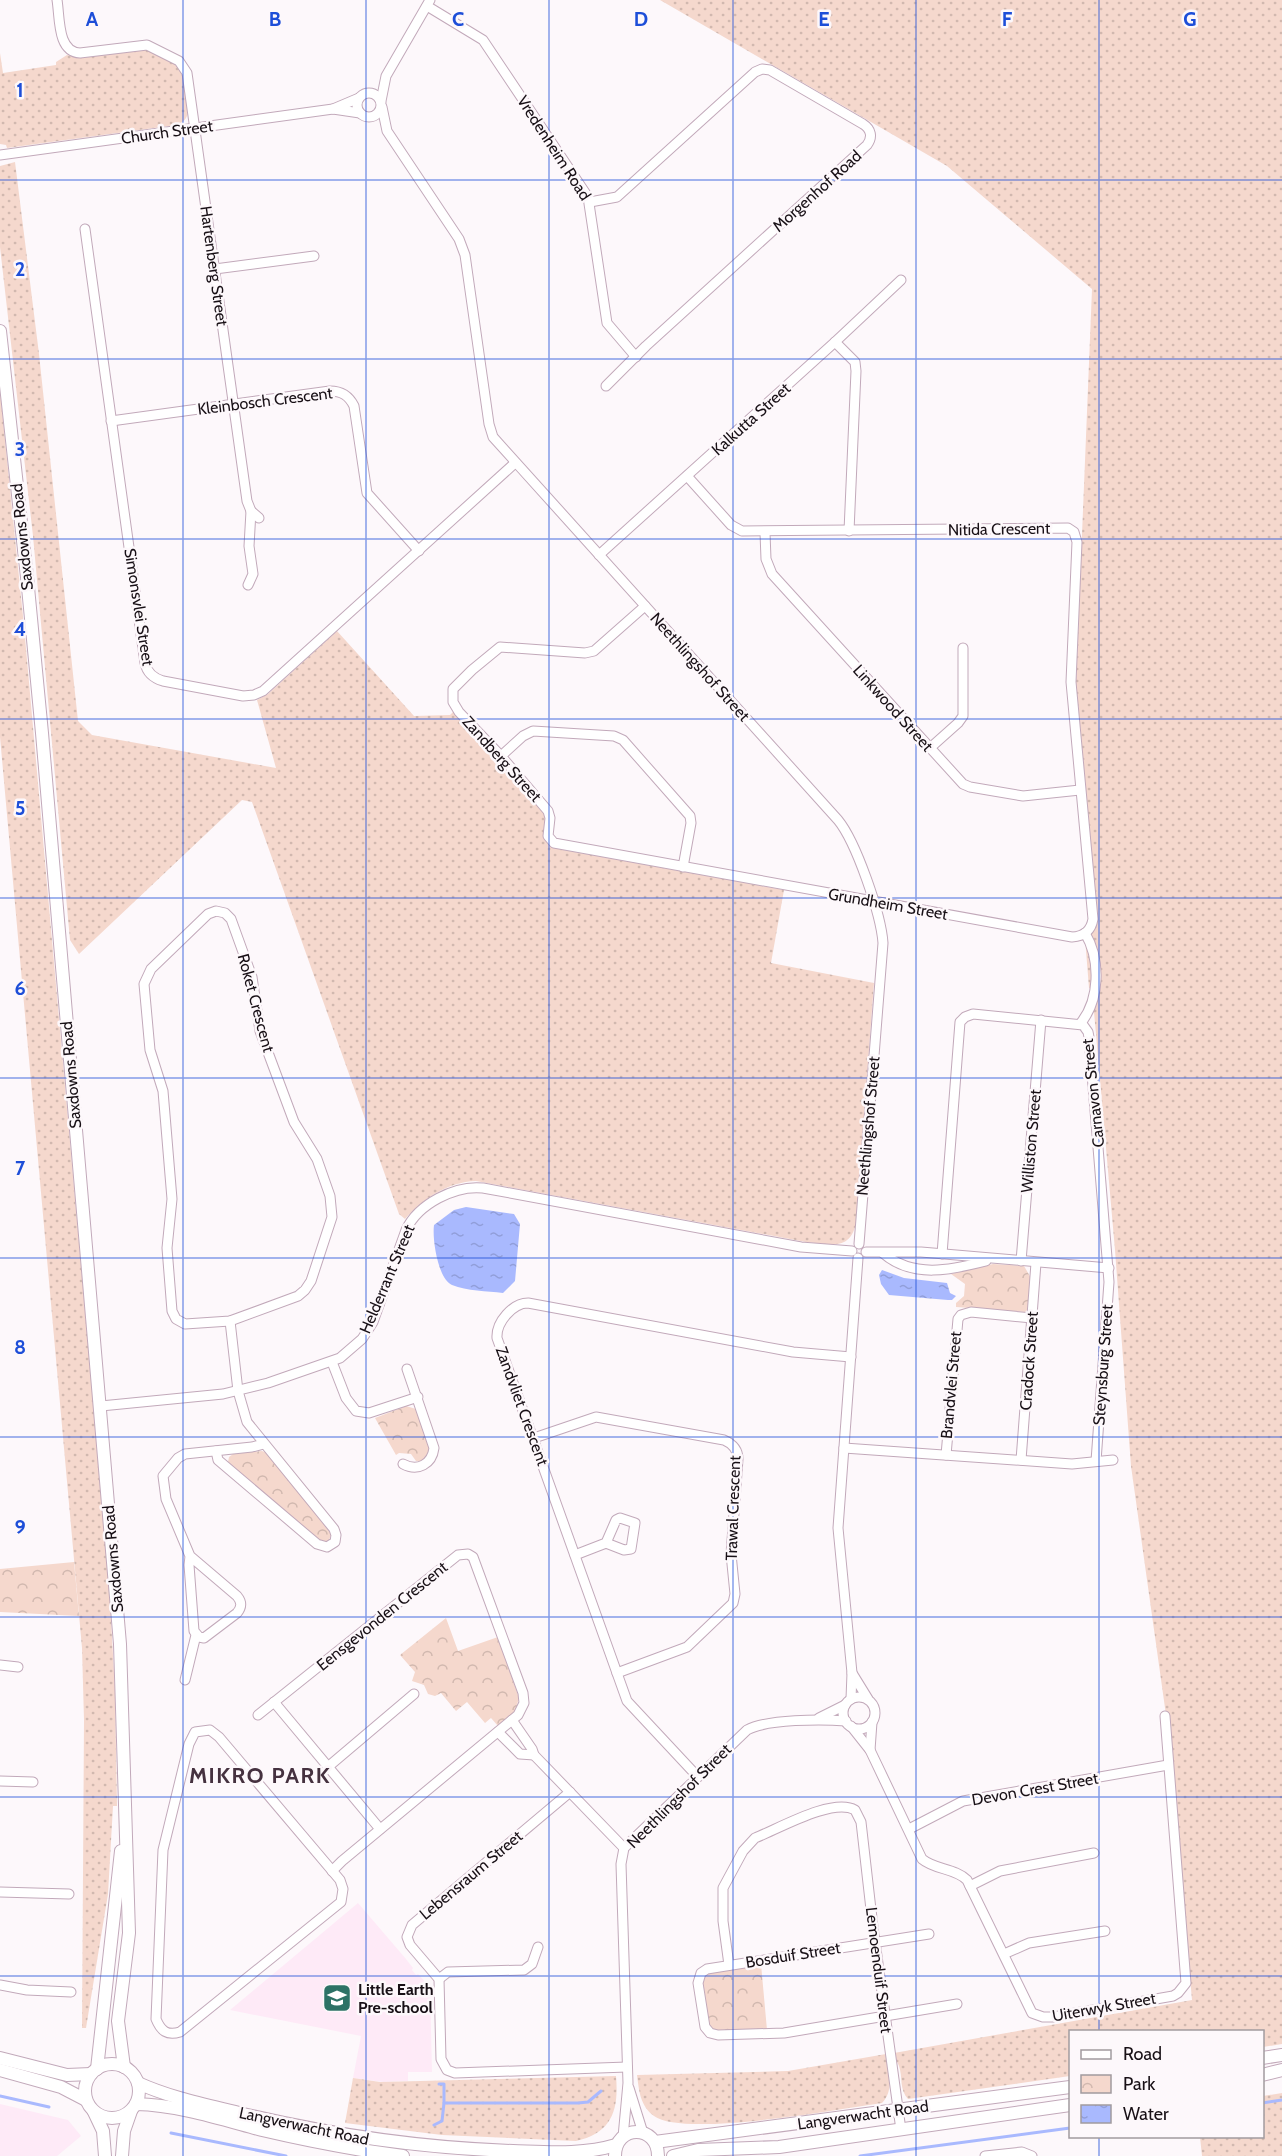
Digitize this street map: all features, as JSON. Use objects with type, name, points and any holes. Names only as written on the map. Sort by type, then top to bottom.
[{"type":"street","name":"Hartenberg Street","points":[[57,0],[64,43],[72,51],[80,53],[147,45],[179,62],[188,77],[247,501],[251,511],[249,546],[253,574],[248,585]]},
{"type":"street","points":[[362,114],[376,115],[381,104],[386,76],[429,3]]},
{"type":"street","name":"Vredenheim Road","points":[[429,3],[483,40],[590,202],[607,323],[636,357]]},
{"type":"street","name":"Morgenhof Road","points":[[590,202],[617,197],[755,72],[762,69],[770,70],[853,118],[870,131],[871,138],[867,145],[606,386]]},
{"type":"street","name":"Church Street","points":[[333,110],[362,95],[386,76]]},
{"type":"street","points":[[372,92],[378,95],[387,131],[357,108],[362,95],[372,92]]},
{"type":"street","name":"Church Street","points":[[0,155],[333,110],[362,114]]},
{"type":"street","name":"Neethlingshof Street","points":[[387,131],[462,246],[467,266],[489,428],[496,442],[847,830],[880,919],[883,943],[838,1537],[852,1673],[848,1702],[817,1719]]},
{"type":"street","name":"Simonsvlei Street","points":[[85,229],[145,663],[150,674],[158,680],[243,696],[259,693],[515,463]]},
{"type":"street","points":[[215,269],[314,256]]},
{"type":"street","name":"Kalkutta Street","points":[[599,555],[836,342],[901,280]]},
{"type":"street","name":"Saxdowns Road","points":[[0,331],[34,655],[120,1644],[129,1933],[118,2021],[124,2067]]},
{"type":"street","points":[[836,342],[855,362],[856,371],[849,531]]},
{"type":"street","name":"Kleinbosch Crescent","points":[[111,421],[330,391],[347,395],[354,406],[367,493],[419,551]]},
{"type":"street","name":"Nitida Crescent","points":[[687,476],[734,528],[742,531],[765,533],[1068,528],[1074,532],[1077,542],[1071,682],[1080,790]]},
{"type":"street","points":[[251,511],[259,518]]},
{"type":"street","name":"Linkwood Street","points":[[765,533],[765,559],[772,574],[963,784],[967,787],[1023,796],[1080,790]]},
{"type":"street","name":"Zandberg Street","points":[[549,839],[548,811],[454,706],[452,693],[458,684],[500,647],[585,653],[594,651],[645,606]]},
{"type":"street","points":[[930,748],[963,716],[963,648]]},
{"type":"street","points":[[501,756],[523,736],[533,732],[614,736],[623,740],[690,816],[691,823],[683,867]]},
{"type":"street","points":[[1080,790],[1093,919],[1085,933],[1092,946],[1095,973],[1095,997],[1089,1014],[1080,1024]]},
{"type":"street","name":"Grundheim Street","points":[[549,839],[557,845],[1072,937],[1085,933]]},
{"type":"street","name":"Roket Crescent","points":[[216,911],[225,913],[231,919],[252,977],[260,1031],[294,1122],[316,1159],[333,1210],[311,1281],[305,1290],[294,1298],[230,1321],[185,1324],[179,1322],[173,1315],[167,1248],[172,1199],[166,1123],[162,1086],[150,1050],[144,988],[145,979],[151,969],[208,915],[216,911]]},
{"type":"street","name":"Carnavon Street","points":[[942,1254],[960,1022],[973,1014],[1080,1024],[1086,1028],[1089,1037],[1109,1268]]},
{"type":"street","name":"Williston Street","points":[[1021,1261],[1041,1020]]},
{"type":"street","name":"Helderrant Street","points":[[101,1406],[213,1396],[268,1383],[332,1362],[354,1347],[373,1322],[406,1230],[412,1220],[442,1197],[459,1189],[483,1188],[801,1247],[883,1253],[942,1254],[1109,1268]]},
{"type":"street","points":[[902,1266],[904,1252]]},
{"type":"street","points":[[883,1253],[902,1266],[947,1271],[994,1259]]},
{"type":"street","name":"Cradock Street","points":[[1021,1460],[1036,1263]]},
{"type":"street","name":"Steynsburg Street","points":[[1096,1461],[1110,1282],[1109,1268]]},
{"type":"street","name":"Zandvliet Crescent","points":[[698,1776],[630,1706],[497,1334],[501,1323],[521,1303],[528,1303],[793,1352],[851,1357]]},
{"type":"street","name":"Brandvlei Street","points":[[946,1455],[958,1318],[971,1312],[1032,1318]]},
{"type":"street","points":[[216,1451],[218,1460],[320,1546],[330,1546],[336,1538],[334,1529],[247,1422],[238,1391],[230,1321]]},
{"type":"street","points":[[332,1362],[346,1398],[356,1411],[369,1413],[418,1397]]},
{"type":"street","points":[[403,1464],[412,1467],[422,1466],[430,1461],[434,1452],[434,1443],[407,1369]]},
{"type":"street","name":"Trawal Crescent","points":[[534,1438],[590,1418],[599,1418],[724,1440],[732,1444],[737,1451],[730,1558],[735,1594],[733,1603],[687,1647],[617,1673]]},
{"type":"street","points":[[196,1635],[201,1638],[207,1637],[237,1613],[241,1605],[237,1596],[190,1556],[166,1498],[164,1473],[185,1454],[264,1444]]},
{"type":"street","points":[[844,1449],[1071,1464],[1113,1460]]},
{"type":"street","points":[[575,1555],[606,1543]]},
{"type":"street","name":"Eensgevonden Crescent","points":[[258,1715],[459,1555],[465,1553],[471,1555],[475,1560],[523,1693],[523,1708],[512,1720],[342,1861],[333,1871]]},
{"type":"street","points":[[185,1680],[196,1635],[190,1556]]},
{"type":"street","points":[[0,1665],[18,1667]]},
{"type":"street","name":"Neethlingshof Street","points":[[852,1673],[867,1699]]},
{"type":"street","points":[[329,1766],[414,1694]]},
{"type":"street","points":[[870,1750],[875,1709],[867,1699],[857,1697],[848,1702],[843,1716],[848,1724],[858,1729],[872,1722]]},
{"type":"street","points":[[274,1702],[380,1829]]},
{"type":"street","name":"Uiterwyk Street","points":[[848,1724],[870,1750],[924,1861],[962,1876],[970,1886],[1032,2013],[1044,2018],[1173,1995],[1183,1988],[1187,1977],[1165,1716]]},
{"type":"street","name":"Neethlingshof Street","points":[[618,2146],[628,2083],[621,1864],[624,1848],[750,1728],[817,1719],[848,1724]]},
{"type":"street","points":[[512,1720],[534,1755],[624,1848]]},
{"type":"street","points":[[210,1730],[219,1737],[333,1871],[342,1884],[343,1894],[340,1902],[180,2032],[172,2035],[159,2026],[156,2019],[163,1850],[189,1744],[195,1732],[210,1730]]},
{"type":"street","points":[[498,1732],[520,1754],[534,1755]]},
{"type":"street","name":"Devon Crest Street","points":[[909,1829],[963,1801],[1168,1765]]},
{"type":"street","points":[[0,1781],[33,1782]]},
{"type":"street","name":"Lebensraum Street","points":[[439,1979],[410,1945],[407,1937],[412,1925],[570,1792]]},
{"type":"street","name":"Lemoenduif Street","points":[[729,1965],[723,1921],[723,1888],[748,1844],[755,1838],[823,1810],[844,1807],[855,1810],[861,1821],[885,2016],[902,2130]]},
{"type":"street","name":"Saxdowns Road","points":[[94,2072],[125,1820]]},
{"type":"street","points":[[970,1886],[1000,1871],[1094,1853]]},
{"type":"street","points":[[0,1893],[69,1894]]},
{"type":"street","points":[[1004,1954],[1029,1943],[1105,1931]]},
{"type":"street","name":"Bosduif Street","points":[[885,2016],[784,2033],[718,2035],[707,2030],[702,2015],[699,1976],[707,1969],[929,1934]]},
{"type":"street","points":[[538,1947],[532,1964],[524,1970],[452,1972],[439,1979],[441,2062],[444,2068],[450,2072],[627,2067]]},
{"type":"street","points":[[0,1984],[27,1990],[71,1992]]},
{"type":"street","points":[[885,2016],[957,2004]]},
{"type":"street","points":[[1264,2058],[1282,2055]]},
{"type":"street","points":[[0,2058],[67,2076],[94,2072],[111,2064],[124,2067],[138,2083],[138,2097],[124,2131],[122,2156]]},
{"type":"street","points":[[0,2070],[62,2087],[86,2100],[103,2131],[105,2156]]},
{"type":"street","points":[[1264,2075],[1282,2070]]},
{"type":"street","points":[[86,2100],[86,2086],[94,2072]]},
{"type":"street","points":[[1264,2075],[1282,2076]]},
{"type":"street","name":"Langverwacht Road","points":[[138,2083],[185,2100],[293,2126],[364,2139],[447,2148],[582,2152],[618,2146],[632,2132],[643,2133]]},
{"type":"street","name":"Neethlingshof Street","points":[[628,2083],[643,2133]]},
{"type":"street","name":"Langverwacht Road","points":[[655,2142],[1069,2087]]},
{"type":"street","name":"Langverwacht Road","points":[[134,2107],[169,2105],[283,2135],[358,2150],[403,2156]]},
{"type":"street","name":"Langverwacht Road","points":[[674,2156],[692,2151],[779,2146],[1069,2105]]},
{"type":"street","points":[[94,2111],[106,2118],[113,2118],[126,2114],[134,2107]]},
{"type":"street","points":[[643,2133],[655,2142],[658,2156]]},
{"type":"street","points":[[985,2156],[1022,2152],[1032,2156]]},
{"type":"shaded area","name":"Little Earth Pre-school","points":[[358,1903],[406,1959],[416,1975],[418,1974],[430,1987],[432,2072],[408,2072],[408,2081],[383,2082],[353,2078],[361,2036],[230,2010]]},
{"type":"shaded area","points":[[0,2104],[68,2120],[81,2136],[57,2156],[0,2156]]},
{"type":"green space","points":[[660,0],[1282,0],[1282,2044],[1264,2047],[1264,2030],[1069,2030],[1069,2076],[908,2099],[903,2091],[900,2070],[894,2053],[1192,2000],[1173,1783],[1170,1716],[1166,1715],[1131,1466],[1115,1250],[1092,989],[1089,988],[1085,938],[1092,932],[1098,921],[1076,682],[1092,289],[947,166]]},
{"type":"green space","points":[[139,49],[161,56],[180,70],[188,107],[187,116],[183,122],[176,125],[7,148],[6,145],[0,144],[0,53],[3,73],[56,65],[56,62],[67,55],[80,58]]},
{"type":"green space","points":[[15,162],[39,354],[78,721],[92,735],[276,768],[257,700],[268,694],[337,631],[414,716],[450,715],[453,712],[543,812],[544,835],[548,844],[553,848],[784,890],[771,963],[874,983],[856,1223],[853,1232],[844,1242],[830,1245],[806,1242],[476,1181],[455,1185],[436,1193],[405,1219],[399,1214],[252,802],[242,800],[79,954],[70,940],[33,536],[0,247],[0,166]]},
{"type":"green space","points":[[0,391],[24,626],[108,1568],[115,1690],[117,1806],[113,1806],[108,1894],[86,2028],[82,2028],[84,1720],[82,1648],[0,737]]},
{"type":"green space","points":[[993,1264],[1024,1266],[1031,1278],[1029,1308],[1025,1312],[956,1307],[956,1303],[964,1296],[965,1284],[951,1274]]},
{"type":"green space","points":[[406,1406],[416,1409],[432,1450],[423,1462],[416,1461],[411,1454],[396,1455],[375,1418]]},
{"type":"green space","points":[[262,1451],[267,1453],[329,1530],[331,1535],[329,1540],[324,1542],[319,1540],[228,1462],[229,1457],[233,1454]]},
{"type":"green space","points":[[74,1562],[79,1616],[0,1612],[0,1569]]},
{"type":"green space","points":[[446,1618],[458,1651],[498,1637],[519,1698],[515,1712],[498,1726],[491,1718],[485,1723],[467,1702],[456,1711],[441,1693],[435,1696],[428,1694],[424,1685],[412,1681],[415,1672],[400,1655]]},
{"type":"green space","points":[[761,1964],[767,2030],[713,2030],[708,2026],[702,1982],[706,1974]]},
{"type":"green space","points":[[886,2054],[890,2086],[882,2103],[799,2116],[728,2123],[671,2122],[654,2116],[643,2103],[637,2075],[788,2071]]},
{"type":"green space","points":[[616,2076],[616,2099],[611,2118],[598,2132],[576,2141],[442,2135],[345,2123],[353,2078],[380,2082]]},
{"type":"green space","points":[[1282,2093],[1282,2156],[1202,2156],[1200,2138],[1264,2138],[1264,2096]]},
{"type":"water","points":[[466,1207],[514,1214],[520,1224],[515,1281],[503,1293],[458,1287],[447,1281],[443,1275],[435,1249],[434,1225],[454,1210]]},
{"type":"water","points":[[882,1270],[904,1278],[947,1283],[950,1293],[956,1296],[948,1300],[889,1295],[881,1284],[879,1275]]},
{"type":"waterway","points":[[439,2084],[444,2084],[444,2103]]},
{"type":"waterway","points":[[434,2125],[442,2121],[444,2103],[578,2103],[588,2102],[601,2091]]},
{"type":"waterway","points":[[0,2096],[49,2107]]},
{"type":"waterway","points":[[1264,2103],[1282,2100]]},
{"type":"waterway","points":[[860,2156],[1069,2128]]},
{"type":"waterway","points":[[171,2133],[286,2156]]},
{"type":"place","name":"Little Earth Pre-school","points":[[337,1998]]},
{"type":"district","name":"MIKRO PARK","points":[[260,1775]]}]
